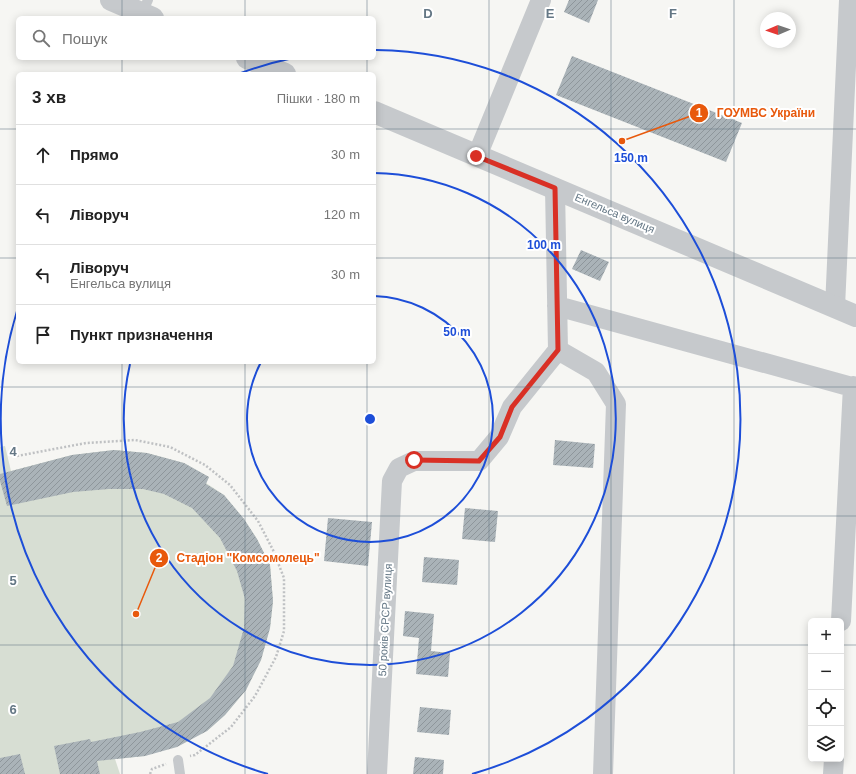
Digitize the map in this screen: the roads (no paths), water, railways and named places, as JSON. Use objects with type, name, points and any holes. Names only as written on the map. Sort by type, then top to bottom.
[{"type":"street","points":[[111,0],[147,10]]},
{"type":"street","points":[[476,156],[542,0]]},
{"type":"street","points":[[834,307],[849,0]]},
{"type":"street","points":[[252,60],[280,72]]},
{"type":"street","name":"Енгельса вулиця","points":[[376,113],[856,316]]},
{"type":"street","points":[[555,188],[558,350],[596,372],[616,404],[603,774]]},
{"type":"street","points":[[557,306],[854,387],[841,618]]},
{"type":"street","name":"50 років СРСР вулиця","points":[[377,774],[392,481],[399,468],[414,460],[479,461],[500,437],[512,407],[558,350]]},
{"type":"street","points":[[833,774],[834,762]]},
{"type":"lane","points":[[178,760],[180,774]]},
{"type":"place","name":"ГОУМВС України","points":[[622,141]]},
{"type":"place","name":"Стадіон \"Комсомолець\"","points":[[136,614]]}]
